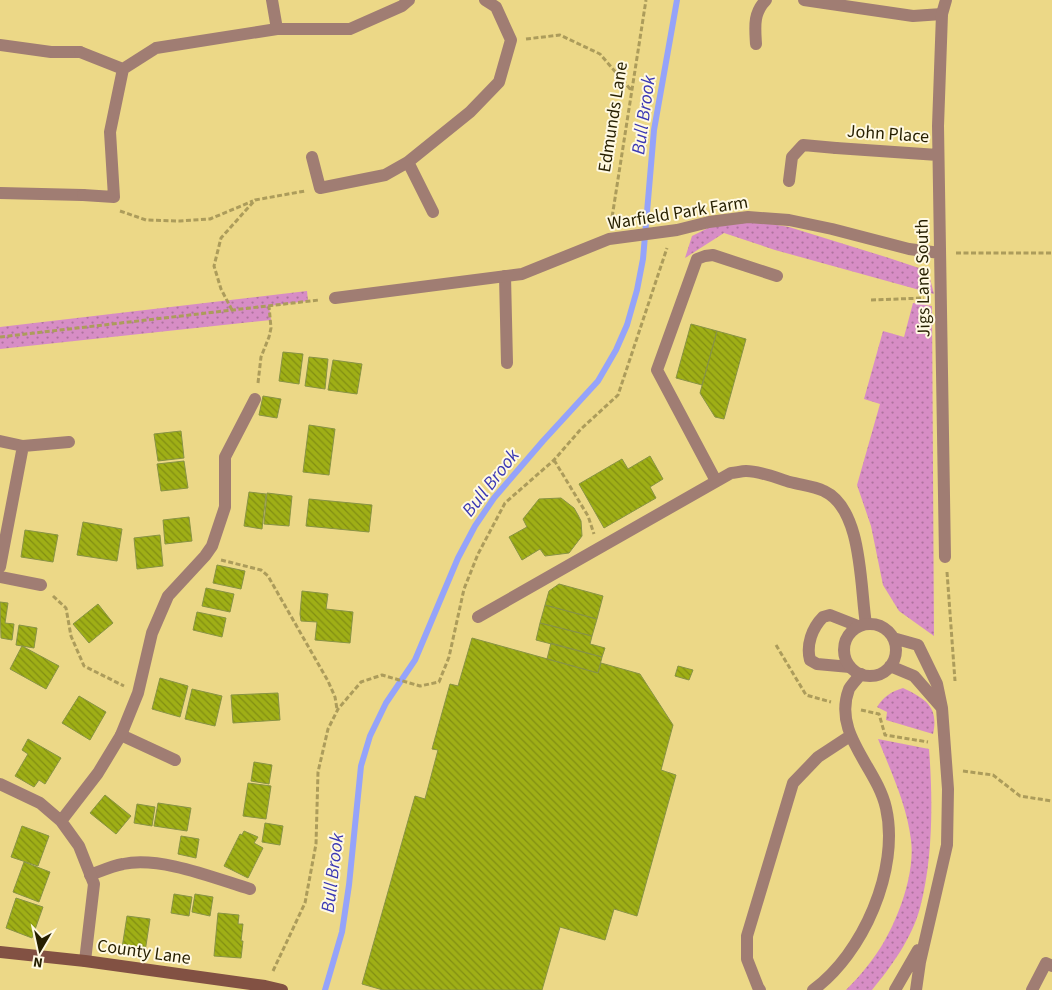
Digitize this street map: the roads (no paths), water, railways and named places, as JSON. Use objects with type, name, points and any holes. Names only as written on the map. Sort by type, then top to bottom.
[{"type":"street","points":[[272,0],[278,30]]},
{"type":"street","points":[[0,193],[114,197],[110,132],[122,69],[156,48],[278,30],[350,29],[402,6],[409,0]]},
{"type":"street","points":[[312,157],[320,188],[385,175],[408,162],[470,112],[499,82],[510,40],[496,7],[485,0]]},
{"type":"street","points":[[756,44],[755,17],[759,7],[766,0]]},
{"type":"street","points":[[804,0],[913,16],[942,14]]},
{"type":"street","name":"Jigs Lane South","points":[[945,557],[938,126],[942,14],[946,0]]},
{"type":"street","points":[[0,45],[51,52],[80,52],[122,69]]},
{"type":"street","name":"John Place","points":[[789,181],[792,157],[803,145],[938,155]]},
{"type":"street","points":[[408,162],[433,212]]},
{"type":"street","name":"Warfield Park Farm","points":[[335,298],[522,274],[609,239],[677,230],[709,222],[748,217],[780,220],[832,229],[908,249],[940,253]]},
{"type":"street","points":[[716,482],[657,370],[697,259],[713,256],[777,276]]},
{"type":"street","points":[[505,276],[507,363]]},
{"type":"street","points":[[61,821],[98,773],[121,735],[138,693],[152,633],[168,596],[212,546],[224,507],[225,457],[255,399]]},
{"type":"street","points":[[0,441],[23,446],[69,442]]},
{"type":"street","points":[[0,567],[23,446]]},
{"type":"street","points":[[478,616],[731,473],[747,471],[825,491],[842,509],[850,522],[854,535],[860,570],[862,625]]},
{"type":"street","points":[[0,577],[41,585]]},
{"type":"street","points":[[856,671],[844,654],[843,646],[846,637],[853,629],[862,625],[873,624],[882,626],[893,638],[896,646],[895,656],[890,666],[883,672],[875,675],[817,664],[810,660],[808,651],[815,627],[823,617],[830,615],[862,625]]},
{"type":"street","points":[[893,638],[918,645],[937,684],[942,708],[948,789],[947,845],[920,962],[916,990]]},
{"type":"street","points":[[890,666],[914,676],[942,708]]},
{"type":"street","points":[[813,990],[828,979],[849,953],[873,911],[887,868],[890,832],[886,807],[875,778],[850,736],[845,714],[850,688],[856,671]]},
{"type":"street","points":[[121,735],[175,760]]},
{"type":"street","points":[[760,990],[747,959],[747,936],[793,783],[818,757],[850,736]]},
{"type":"street","points":[[0,784],[40,803],[61,821],[80,846],[94,884],[85,961]]},
{"type":"street","points":[[90,875],[124,864],[151,863],[178,867],[250,889]]},
{"type":"street","points":[[895,990],[927,932]]},
{"type":"street","name":"County Lane","points":[[0,952],[85,961],[282,990]]},
{"type":"street","points":[[1032,990],[1046,963],[1052,966]]},
{"type":"waterway","name":"Bull Brook","points":[[325,990],[342,932],[349,885],[361,766],[370,736],[386,703],[415,660],[458,558],[475,526],[494,498],[598,381],[616,350],[627,325],[643,259],[654,130],[677,0]]}]
